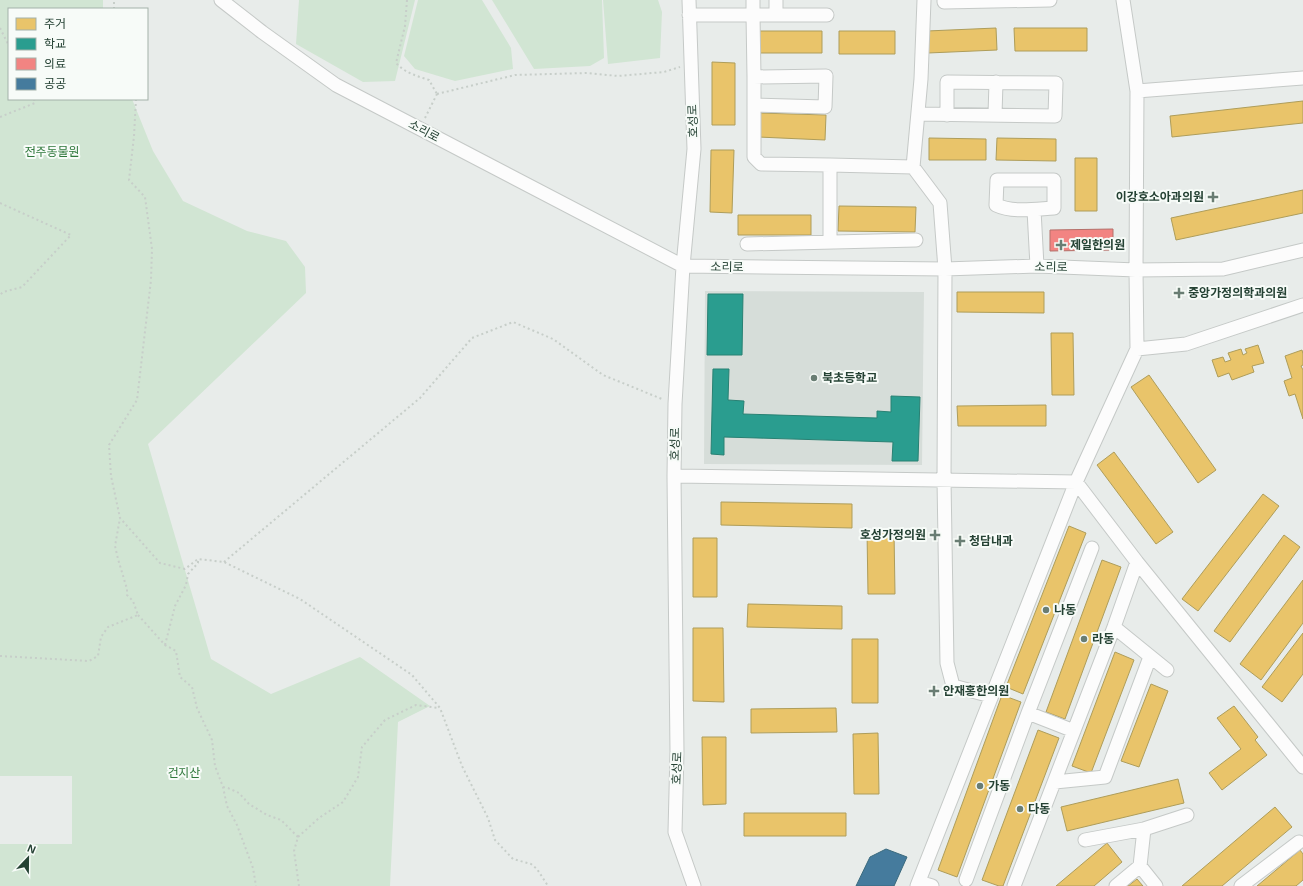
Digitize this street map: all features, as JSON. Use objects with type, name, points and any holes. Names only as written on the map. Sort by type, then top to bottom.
[{"type":"street","name":"소리로","points":[[221,0],[262,32],[336,85],[683,266],[945,269],[1037,266],[1136,270],[1223,269],[1303,250]]},
{"type":"street","name":"호성로","points":[[689,0],[694,149],[683,266],[675,404],[674,476],[677,752],[674,832],[694,886]]},
{"type":"street","points":[[753,0],[754,157],[761,164],[913,167]]},
{"type":"street","points":[[776,0],[776,15]]},
{"type":"street","points":[[924,0],[921,79],[913,167],[940,203],[945,269],[944,480],[947,663],[953,686],[991,696]]},
{"type":"street","points":[[944,0],[944,2],[1050,0]]},
{"type":"street","points":[[932,886],[918,884],[1076,482],[1137,349],[1137,91],[1123,0]]},
{"type":"street","points":[[689,15],[827,15]]},
{"type":"street","points":[[754,76],[826,76],[825,107],[754,105]]},
{"type":"street","points":[[1137,91],[1303,78]]},
{"type":"street","points":[[918,114],[947,115],[1055,116],[1056,83],[947,82],[947,115]]},
{"type":"street","points":[[994,115],[996,82]]},
{"type":"street","points":[[830,165],[830,242]]},
{"type":"street","points":[[997,180],[1054,180],[1054,208],[1034,210],[1004,209],[996,205],[997,180]]},
{"type":"street","points":[[1034,210],[1037,266]]},
{"type":"street","points":[[747,244],[916,240]]},
{"type":"street","points":[[1137,349],[1186,344],[1303,305]]},
{"type":"street","points":[[674,476],[1076,482]]},
{"type":"street","points":[[1076,482],[1137,562],[1303,767]]},
{"type":"street","points":[[966,880],[1028,713],[1092,548]]},
{"type":"street","points":[[1014,886],[1114,627],[1137,562]]},
{"type":"street","points":[[1114,627],[1167,670]]},
{"type":"street","points":[[1055,782],[1105,777],[1150,657]]},
{"type":"street","points":[[1028,713],[1074,731]]},
{"type":"street","points":[[1085,840],[1144,829],[1187,815]]},
{"type":"street","points":[[1116,886],[1140,866],[1144,829]]},
{"type":"street","points":[[1242,886],[1299,842]]},
{"type":"street","points":[[1140,866],[1156,886]]},
{"type":"path","points":[[407,0],[405,26],[396,63],[401,69],[429,80],[436,94]]},
{"type":"path","points":[[0,28],[8,44]]},
{"type":"path","points":[[436,94],[515,74],[587,73],[618,76],[664,72],[691,63]]},
{"type":"path","points":[[417,128],[425,117],[436,94]]},
{"type":"path","points":[[0,117],[35,103],[34,100]]},
{"type":"path","points":[[136,100],[129,180],[145,197],[152,249],[151,280],[137,400],[109,445],[111,476],[120,518],[115,546],[128,595],[133,601],[138,615],[165,645],[176,651],[180,677],[192,686],[197,708],[212,740],[215,766],[223,787],[227,806],[237,825],[253,868],[256,886]]},
{"type":"path","points":[[0,203],[71,235],[22,287],[3,292],[0,295]]},
{"type":"path","points":[[224,562],[420,398],[472,338],[514,322],[553,339],[603,374],[675,404]]},
{"type":"path","points":[[120,518],[160,563],[185,569],[198,559],[224,562],[300,599],[412,675],[440,708],[462,766],[488,818],[495,840],[513,859],[531,864],[537,869],[548,886]]},
{"type":"path","points":[[165,645],[175,606],[186,584],[188,574],[198,563],[198,559]]},
{"type":"path","points":[[0,656],[89,661],[98,656],[101,637],[108,627],[138,615]]},
{"type":"path","points":[[299,886],[294,851],[298,837],[319,818],[343,802],[358,777],[362,747],[385,720],[416,705],[440,708]]},
{"type":"path","points":[[223,787],[239,793],[249,804],[268,815],[281,820],[298,837]]},
{"type":"shaded area","name":"북초등학교","points":[[705,291],[924,292],[922,465],[704,464]]},
{"type":"green space","name":"건지산","points":[[0,0],[103,0],[103,8],[8,8],[8,100],[132,100],[153,151],[183,201],[247,231],[286,241],[305,267],[306,293],[148,444],[211,659],[271,694],[360,657],[430,706],[398,722],[390,886],[0,886],[0,844],[72,844],[72,776],[0,776]]},
{"type":"green space","points":[[299,0],[415,0],[395,81],[363,82],[296,44]]},
{"type":"green space","points":[[418,0],[482,0],[511,48],[513,69],[455,81],[415,69],[404,56]]},
{"type":"green space","points":[[492,0],[602,0],[604,58],[590,66],[534,69]]},
{"type":"green space","points":[[603,0],[658,0],[662,12],[660,58],[608,64]]},
{"type":"building: 주거","points":[[996,28],[997,50],[928,53],[927,31]]},
{"type":"building: 주거","points":[[1014,28],[1087,28],[1087,51],[1015,51]]},
{"type":"building: 주거","points":[[758,31],[822,31],[822,53],[758,53]]},
{"type":"building: 주거","points":[[839,31],[895,31],[895,54],[839,54]]},
{"type":"building: 주거","points":[[712,62],[735,63],[735,125],[712,125]]},
{"type":"building: 주거","points":[[1303,101],[1303,123],[1172,137],[1170,116]]},
{"type":"building: 주거","points":[[759,113],[826,115],[825,140],[758,137]]},
{"type":"building: 주거","points":[[929,138],[986,139],[986,160],[929,160]]},
{"type":"building: 주거","points":[[997,138],[1056,139],[1056,161],[996,160]]},
{"type":"building: 주거","points":[[711,150],[734,150],[732,213],[710,212]]},
{"type":"building: 주거","points":[[1075,158],[1097,158],[1097,211],[1075,211]]},
{"type":"building: 주거","points":[[1303,190],[1303,213],[1176,240],[1171,218]]},
{"type":"building: 주거","points":[[839,206],[916,207],[915,232],[838,231]]},
{"type":"building: 주거","points":[[738,215],[811,215],[811,235],[738,235]]},
{"type":"building: 주거","points":[[957,292],[1044,292],[1044,313],[957,312]]},
{"type":"building: 주거","points":[[1051,333],[1073,333],[1074,395],[1052,395]]},
{"type":"building: 주거","points":[[1258,345],[1264,363],[1252,366],[1254,372],[1232,380],[1229,373],[1218,377],[1212,360],[1223,357],[1225,362],[1231,360],[1228,353],[1241,349],[1243,355],[1247,353],[1245,349]]},
{"type":"building: 주거","points":[[1302,350],[1303,365],[1301,366],[1303,370],[1303,419],[1295,394],[1289,396],[1284,381],[1292,378],[1285,356]]},
{"type":"building: 주거","points":[[1149,375],[1216,470],[1198,483],[1131,387]]},
{"type":"building: 주거","points":[[1046,405],[1046,426],[958,426],[957,406]]},
{"type":"building: 주거","points":[[1114,452],[1173,532],[1156,544],[1097,465]]},
{"type":"building: 주거","points":[[1263,494],[1279,506],[1198,611],[1182,599]]},
{"type":"building: 주거","points":[[721,502],[852,504],[852,528],[721,525]]},
{"type":"building: 주거","name":"나동","points":[[1069,526],[1086,533],[1023,694],[1006,687]]},
{"type":"building: 주거","points":[[867,531],[894,531],[895,594],[868,594]]},
{"type":"building: 주거","points":[[1284,535],[1300,547],[1230,642],[1214,631]]},
{"type":"building: 주거","points":[[693,538],[717,538],[717,597],[693,597]]},
{"type":"building: 주거","name":"라동","points":[[1102,560],[1121,567],[1065,719],[1046,712]]},
{"type":"building: 주거","points":[[1303,580],[1303,623],[1261,680],[1240,664]]},
{"type":"building: 주거","points":[[748,604],[842,606],[842,629],[747,627]]},
{"type":"building: 주거","points":[[693,628],[723,628],[724,702],[693,701]]},
{"type":"building: 주거","points":[[1303,633],[1303,674],[1282,702],[1262,687]]},
{"type":"building: 주거","points":[[852,639],[878,639],[878,703],[852,703]]},
{"type":"building: 주거","points":[[1115,652],[1134,660],[1091,773],[1072,766]]},
{"type":"building: 주거","points":[[1151,684],[1168,691],[1139,767],[1121,761]]},
{"type":"building: 주거","name":"가동","points":[[1002,695],[1021,702],[957,877],[938,870]]},
{"type":"building: 주거","points":[[1234,706],[1258,737],[1255,740],[1267,755],[1222,790],[1209,773],[1241,749],[1217,718]]},
{"type":"building: 주거","points":[[836,708],[837,732],[751,733],[751,709]]},
{"type":"building: 주거","name":"다동","points":[[1038,730],[1059,738],[1003,886],[999,886],[982,880]]},
{"type":"building: 주거","points":[[878,733],[879,794],[854,794],[853,734]]},
{"type":"building: 주거","points":[[702,737],[726,737],[726,804],[703,805]]},
{"type":"building: 주거","points":[[1178,779],[1184,803],[1067,831],[1061,807]]},
{"type":"building: 주거","points":[[1275,807],[1292,827],[1222,886],[1182,886]]},
{"type":"building: 주거","points":[[744,813],[846,813],[846,836],[744,836]]},
{"type":"building: 주거","points":[[1107,843],[1122,862],[1094,886],[1056,886]]},
{"type":"building: 주거","points":[[1300,850],[1303,854],[1303,880],[1296,886],[1257,886]]},
{"type":"building: 주거","points":[[1137,879],[1143,886],[1128,886]]},
{"type":"building: 학교","points":[[708,294],[743,294],[742,355],[707,355]]},
{"type":"building: 학교","points":[[713,369],[729,369],[728,400],[744,401],[743,414],[877,418],[877,411],[891,412],[891,396],[920,397],[918,461],[892,461],[893,442],[724,437],[724,455],[711,454]]},
{"type":"building: 의료","points":[[1113,229],[1113,250],[1050,251],[1050,230]]},
{"type":"building: 공공","points":[[886,849],[907,857],[894,886],[856,886],[870,857]]},
{"type":"place","name":"이강호소아과의원","points":[[1213,197]]},
{"type":"place","name":"제일한의원","points":[[1061,245]]},
{"type":"place","name":"중앙가정의학과의원","points":[[1179,293]]},
{"type":"place","name":"북초등학교","points":[[814,378]]},
{"type":"place","name":"호성가정의원","points":[[935,535]]},
{"type":"place","name":"청담내과","points":[[960,541]]},
{"type":"place","name":"나동","points":[[1046,610]]},
{"type":"place","name":"라동","points":[[1084,639]]},
{"type":"place","name":"안재홍한의원","points":[[934,691]]},
{"type":"place","name":"가동","points":[[980,786]]},
{"type":"place","name":"다동","points":[[1020,809]]},
{"type":"park label","name":"전주동물원","points":[[52,152]]}]
